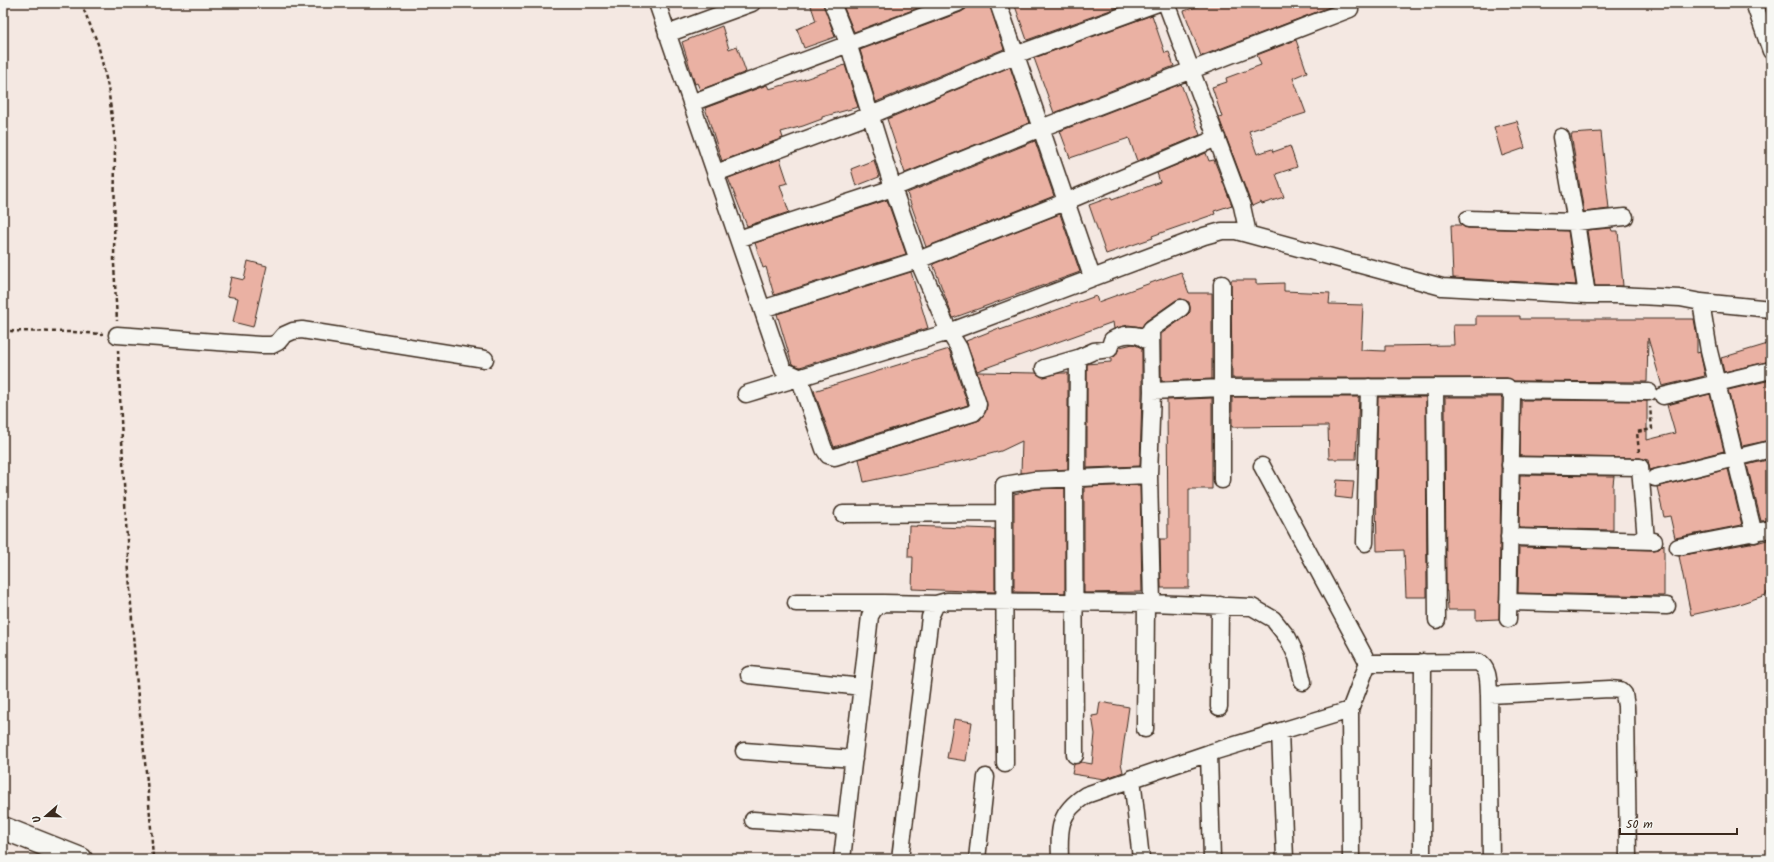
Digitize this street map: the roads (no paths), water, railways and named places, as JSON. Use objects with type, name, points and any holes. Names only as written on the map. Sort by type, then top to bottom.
[{"type":"street","points":[[657,3],[783,370],[799,377],[824,449],[828,455],[835,457],[973,413],[977,409],[977,398],[964,366],[959,348],[948,332],[918,260],[893,188],[848,43],[832,3]]},
{"type":"street","points":[[667,34],[752,3]]},
{"type":"street","points":[[691,103],[958,3]]},
{"type":"street","points":[[998,3],[1065,202],[1092,277]]},
{"type":"street","points":[[716,174],[871,115],[1015,55],[1158,3]]},
{"type":"street","points":[[1166,3],[1242,206],[1248,234]]},
{"type":"street","points":[[1754,3],[1771,51]]},
{"type":"street","points":[[738,239],[893,188],[1041,128],[1350,9]]},
{"type":"street","points":[[1561,136],[1587,295]]},
{"type":"street","points":[[762,309],[918,260],[1065,202],[1217,138]]},
{"type":"street","points":[[1468,219],[1576,222],[1625,217]]},
{"type":"street","points":[[746,394],[948,332],[1092,277],[1217,232],[1236,231],[1442,287],[1587,295],[1680,298],[1701,302],[1771,309]]},
{"type":"street","points":[[1222,284],[1222,480]]},
{"type":"street","points":[[1701,302],[1717,384],[1754,534]]},
{"type":"street","points":[[1044,368],[1078,358],[1094,351],[1110,349],[1112,340],[1119,336],[1142,337],[1146,340],[1151,330],[1181,308]]},
{"type":"street","points":[[117,335],[272,345],[278,342],[284,335],[293,331],[302,330],[485,359]]},
{"type":"street","points":[[1145,729],[1149,603],[1149,476],[1152,391],[1151,330]]},
{"type":"street","points":[[1076,755],[1074,603],[1078,358]]},
{"type":"street","points":[[1152,391],[1222,388],[1498,386],[1506,387],[1510,390],[1656,394],[1717,384],[1771,370]]},
{"type":"street","points":[[1364,543],[1369,387]]},
{"type":"street","points":[[1435,387],[1437,620]]},
{"type":"street","points":[[1508,619],[1512,396],[1510,390]]},
{"type":"street","points":[[1655,478],[1771,449]]},
{"type":"street","points":[[1509,537],[1650,540],[1640,467],[1510,465]]},
{"type":"street","points":[[1262,466],[1368,662],[1350,710],[1351,859]]},
{"type":"street","points":[[1005,764],[1004,485],[1023,481],[1075,477],[1149,476]]},
{"type":"street","points":[[843,514],[1003,513]]},
{"type":"street","points":[[1678,547],[1730,536],[1754,534],[1771,529]]},
{"type":"street","points":[[796,603],[936,604],[948,601],[1149,603],[1252,607],[1273,619],[1291,645],[1297,658],[1303,682]]},
{"type":"street","points":[[1508,602],[1666,606]]},
{"type":"street","points":[[842,859],[870,616],[874,609],[882,603]]},
{"type":"street","points":[[900,859],[930,617],[936,604]]},
{"type":"street","points":[[1219,707],[1220,606]]},
{"type":"street","points":[[1368,662],[1478,662],[1485,665],[1489,695],[1491,859]]},
{"type":"street","points":[[1422,859],[1423,662]]},
{"type":"street","points":[[749,675],[862,687]]},
{"type":"street","points":[[1489,695],[1610,689],[1620,690],[1624,694],[1626,706],[1628,859]]},
{"type":"street","points":[[1060,859],[1062,822],[1065,813],[1072,805],[1086,795],[1209,752],[1350,710]]},
{"type":"street","points":[[1280,731],[1284,859]]},
{"type":"street","points":[[744,751],[854,759]]},
{"type":"street","points":[[1209,752],[1212,859]]},
{"type":"street","points":[[977,859],[986,777]]},
{"type":"street","points":[[1132,778],[1141,859]]},
{"type":"street","points":[[753,820],[846,826]]},
{"type":"street","points":[[3,828],[81,859]]}]
